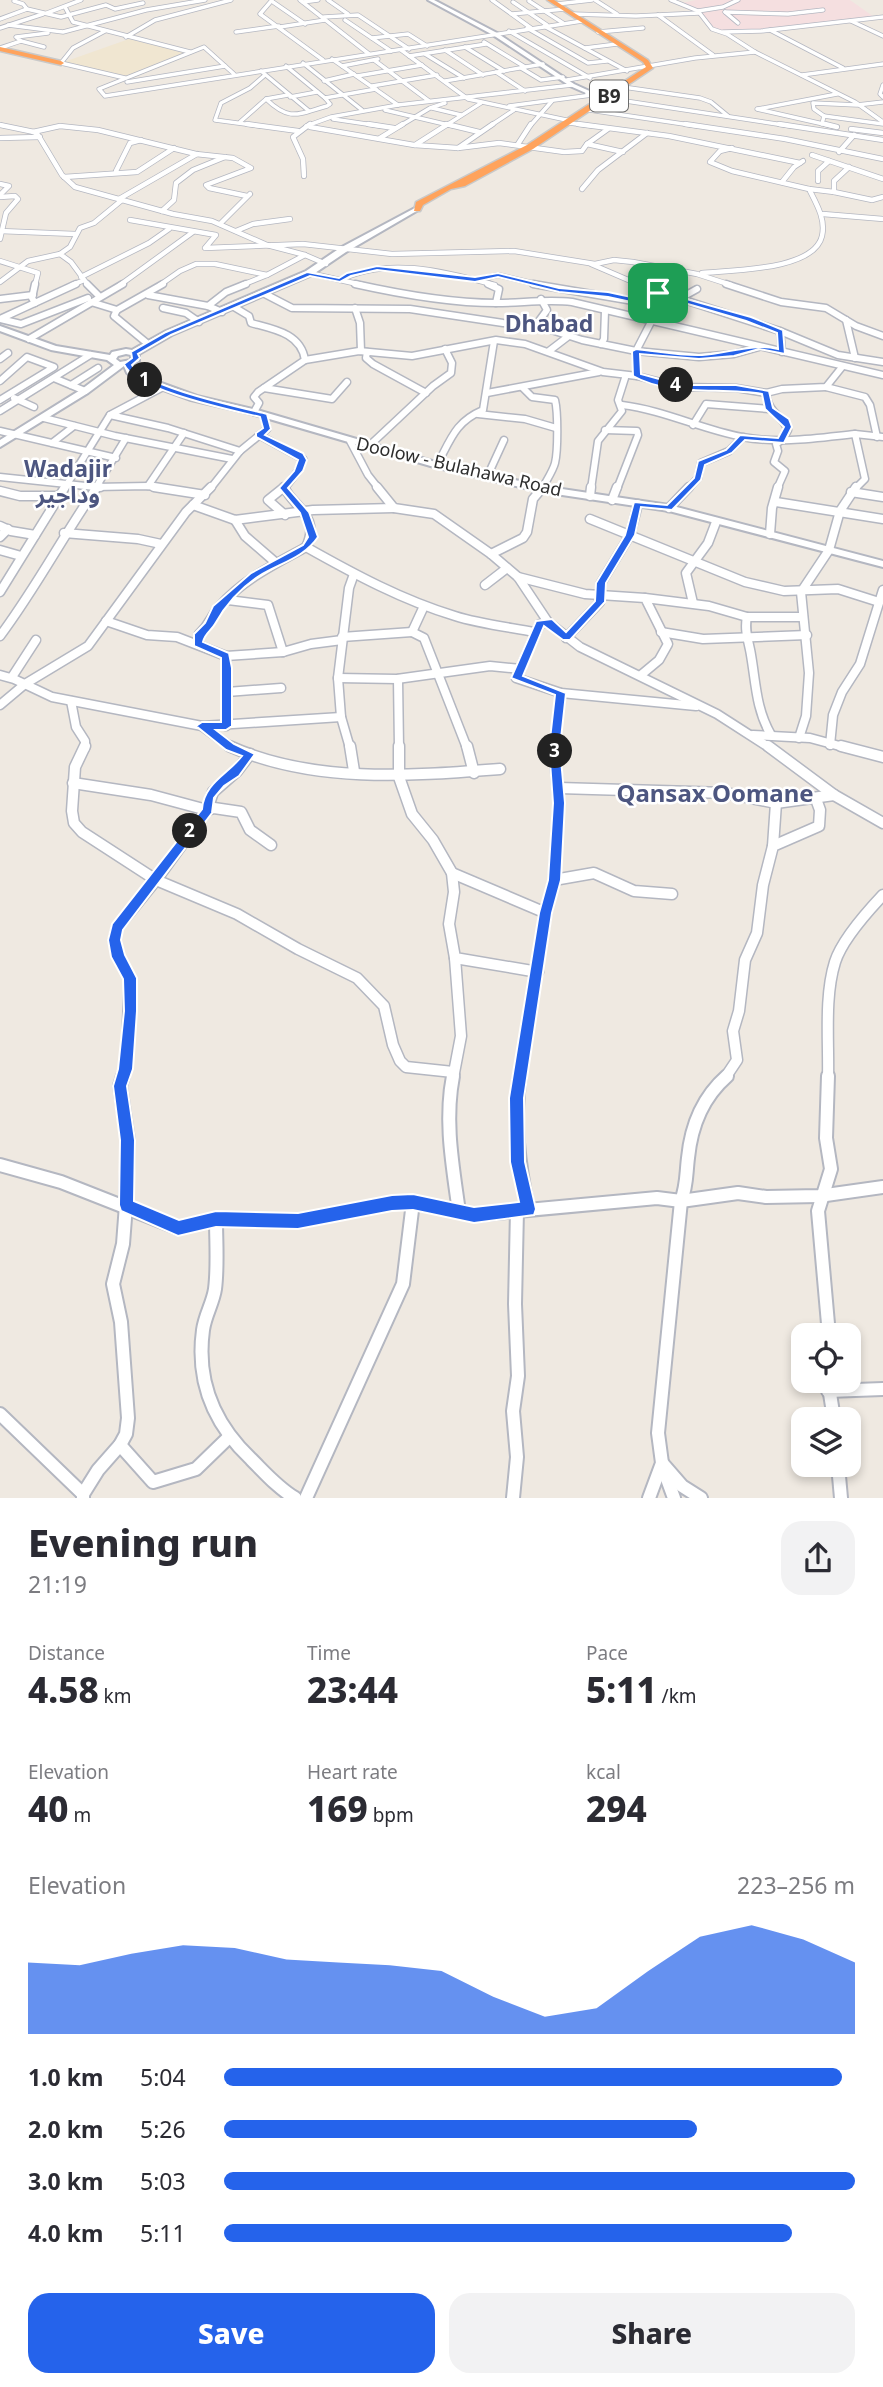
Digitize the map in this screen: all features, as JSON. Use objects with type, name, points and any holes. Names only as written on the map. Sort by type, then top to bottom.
[{"type":"highway","name":"B9","points":[[417,209],[441,201],[459,191],[462,184],[530,147],[651,67],[646,61],[553,2]]},
{"type":"highway","points":[[0,49],[61,62]]},
{"type":"main road","points":[[430,0],[495,34],[589,94],[605,98]]},
{"type":"main road","points":[[0,444],[85,391],[119,362],[122,352],[134,353],[148,344],[309,273],[347,248],[417,209]]},
{"type":"main road","points":[[0,328],[54,348],[119,362],[136,358],[134,353]]},
{"type":"main road","name":"Doolow - Bulahawa Road","points":[[119,362],[135,376],[163,387],[437,465],[542,489],[669,508],[883,564]]},
{"type":"street","points":[[0,28],[81,0]]},
{"type":"street","points":[[127,0],[156,8]]},
{"type":"street","points":[[181,5],[187,0]]},
{"type":"street","points":[[0,49],[156,8],[205,0]]},
{"type":"street","points":[[125,37],[155,20],[231,0]]},
{"type":"street","points":[[302,1],[318,0]]},
{"type":"street","points":[[328,0],[348,14]]},
{"type":"street","points":[[492,0],[529,28],[589,63],[607,61]]},
{"type":"street","points":[[499,4],[531,0],[563,23]]},
{"type":"street","points":[[553,2],[593,0],[617,14]]},
{"type":"street","points":[[671,0],[699,12],[712,29],[838,94],[883,123]]},
{"type":"street","points":[[724,10],[738,0]]},
{"type":"street","points":[[14,1],[23,4],[27,9],[45,14],[68,16],[106,5],[115,9],[143,3]]},
{"type":"street","points":[[305,24],[272,1],[260,13],[323,60]]},
{"type":"street","points":[[302,1],[369,54]]},
{"type":"street","points":[[577,1],[598,15]]},
{"type":"street","points":[[513,2],[545,26],[626,71]]},
{"type":"street","points":[[181,5],[188,11]]},
{"type":"street","points":[[289,12],[337,6]]},
{"type":"street","points":[[65,7],[73,22],[191,52]]},
{"type":"street","points":[[0,19],[27,9]]},
{"type":"street","points":[[512,14],[565,9]]},
{"type":"street","points":[[724,10],[738,23]]},
{"type":"street","points":[[573,14],[636,16],[724,10],[788,14],[824,10]]},
{"type":"street","points":[[236,32],[305,24],[348,14],[358,15],[409,49]]},
{"type":"street","points":[[658,15],[713,55]]},
{"type":"street","points":[[598,32],[644,30],[636,16]]},
{"type":"street","points":[[722,32],[770,30],[883,17]]},
{"type":"street","points":[[345,20],[391,51]]},
{"type":"street","points":[[234,74],[204,47],[99,89],[105,96],[582,21]]},
{"type":"street","points":[[850,21],[883,36]]},
{"type":"street","points":[[8,25],[59,32]]},
{"type":"street","points":[[337,30],[373,25]]},
{"type":"street","points":[[770,30],[844,69]]},
{"type":"street","points":[[509,31],[590,78]]},
{"type":"street","points":[[44,47],[15,38],[59,32]]},
{"type":"street","points":[[105,32],[73,49],[61,62],[125,78]]},
{"type":"street","points":[[372,38],[409,34],[427,46]]},
{"type":"street","points":[[476,38],[541,80],[567,81]]},
{"type":"street","points":[[342,66],[486,44]]},
{"type":"street","points":[[585,48],[617,44]]},
{"type":"street","points":[[465,47],[504,71]]},
{"type":"street","points":[[401,50],[462,96],[481,103],[570,122],[732,148],[800,163]]},
{"type":"street","points":[[445,50],[483,75]]},
{"type":"street","points":[[340,132],[398,104],[525,91],[713,55],[755,52]]},
{"type":"street","points":[[173,60],[212,54]]},
{"type":"street","points":[[425,54],[464,78]]},
{"type":"street","points":[[332,59],[398,104]]},
{"type":"street","points":[[374,60],[429,101]]},
{"type":"street","points":[[114,82],[220,62]]},
{"type":"street","points":[[163,63],[188,82]]},
{"type":"street","points":[[303,63],[360,110]]},
{"type":"street","points":[[445,81],[543,64]]},
{"type":"street","points":[[801,75],[883,64]]},
{"type":"street","points":[[309,85],[422,65]]},
{"type":"street","points":[[135,75],[225,66]]},
{"type":"street","points":[[281,119],[310,112],[330,103],[286,66]]},
{"type":"street","points":[[260,70],[310,112],[384,109],[479,132]]},
{"type":"street","points":[[496,72],[525,91]]},
{"type":"street","points":[[135,75],[151,89]]},
{"type":"street","points":[[265,75],[256,78],[247,90],[229,96],[217,108],[215,120],[238,124],[273,120]]},
{"type":"street","points":[[325,98],[437,75]]},
{"type":"street","points":[[500,107],[553,101],[626,85],[641,90],[706,100],[729,118]]},
{"type":"street","points":[[883,85],[880,94],[883,99],[857,105],[812,103],[814,109],[824,116],[883,123]]},
{"type":"street","points":[[629,102],[641,90]]},
{"type":"street","points":[[238,124],[266,99],[317,92]]},
{"type":"street","points":[[662,106],[675,94]]},
{"type":"street","points":[[838,94],[757,109],[822,124],[881,132],[883,123]]},
{"type":"street","points":[[380,138],[430,108],[462,96]]},
{"type":"street","points":[[605,98],[883,139]]},
{"type":"street","points":[[266,99],[281,114],[289,116]]},
{"type":"street","points":[[518,144],[538,115],[553,101]]},
{"type":"street","points":[[414,145],[481,103]]},
{"type":"street","points":[[430,108],[461,115]]},
{"type":"street","points":[[304,176],[303,159],[293,138],[298,131],[360,110]]},
{"type":"street","points":[[458,148],[514,110]]},
{"type":"street","points":[[589,110],[785,139],[839,152],[882,158]]},
{"type":"street","points":[[822,124],[824,116]]},
{"type":"street","points":[[330,119],[394,128]]},
{"type":"street","points":[[638,132],[648,119]]},
{"type":"street","points":[[245,123],[298,131]]},
{"type":"street","points":[[0,125],[33,132],[41,137],[64,177],[75,187],[220,224],[267,245],[305,255],[326,264]]},
{"type":"street","points":[[33,132],[62,126],[100,130],[248,163],[251,168],[208,182],[207,187],[249,195],[220,224]]},
{"type":"street","points":[[309,126],[414,145],[458,148],[499,143],[578,152],[608,129]]},
{"type":"street","points":[[0,135],[8,127]]},
{"type":"street","points":[[782,182],[836,132]]},
{"type":"street","points":[[582,189],[598,170],[647,134]]},
{"type":"street","points":[[0,135],[41,137]]},
{"type":"street","points":[[839,152],[854,135]]},
{"type":"street","points":[[116,171],[130,143],[143,139]]},
{"type":"street","points":[[587,144],[623,152]]},
{"type":"street","points":[[64,177],[116,171],[137,172],[174,148]]},
{"type":"street","points":[[732,148],[720,151],[710,162],[732,171],[786,185],[881,200]]},
{"type":"street","points":[[0,282],[27,261],[60,254],[71,247],[75,234],[86,225],[94,223],[120,199],[198,154]]},
{"type":"street","points":[[811,155],[883,179]]},
{"type":"street","points":[[142,224],[174,200],[176,183],[193,170],[225,157]]},
{"type":"street","points":[[818,181],[818,171],[829,161]]},
{"type":"street","points":[[178,166],[193,170]]},
{"type":"street","points":[[834,192],[834,181],[849,167]]},
{"type":"street","points":[[0,184],[9,186],[0,196]]},
{"type":"street","points":[[697,274],[792,262],[818,248],[823,241],[823,214],[809,189]]},
{"type":"street","points":[[0,196],[15,196],[18,199],[3,213],[0,239]]},
{"type":"street","points":[[823,214],[883,219]]},
{"type":"street","points":[[236,231],[253,224],[290,219]]},
{"type":"street","points":[[130,220],[169,229],[216,235],[203,247],[205,248],[303,244],[391,254],[514,251],[588,263],[622,261],[697,274],[781,302],[826,308],[883,336]]},
{"type":"street","points":[[0,319],[149,243],[169,229]]},
{"type":"street","points":[[0,231],[75,234]]},
{"type":"street","points":[[0,319],[15,323],[29,322],[98,296],[127,281],[192,232]]},
{"type":"street","points":[[60,254],[71,260],[81,279],[98,296]]},
{"type":"street","points":[[208,306],[226,292],[305,255]]},
{"type":"street","points":[[0,261],[38,273],[33,295],[35,303]]},
{"type":"street","points":[[148,344],[114,316],[117,310],[148,295],[180,271],[200,263],[267,275]]},
{"type":"street","points":[[588,263],[629,284],[749,319],[838,355],[883,362]]},
{"type":"street","points":[[340,280],[349,274],[377,268],[475,279],[498,287],[496,303]]},
{"type":"street","points":[[475,279],[498,275],[559,290],[608,295],[648,303],[664,278],[664,268]]},
{"type":"street","points":[[309,273],[382,290],[496,303],[541,299],[572,302],[883,375]]},
{"type":"street","points":[[679,299],[696,289]]},
{"type":"street","points":[[373,308],[375,299],[382,290]]},
{"type":"street","points":[[529,300],[559,290]]},
{"type":"street","points":[[263,293],[292,307],[410,309],[503,323],[536,325],[636,351],[699,357],[734,354],[759,347]]},
{"type":"street","points":[[0,299],[33,295]]},
{"type":"street","points":[[148,295],[208,306],[222,312]]},
{"type":"street","points":[[29,339],[98,296]]},
{"type":"street","points":[[536,325],[547,310],[541,299]]},
{"type":"street","points":[[91,302],[117,310]]},
{"type":"street","points":[[234,307],[249,316],[251,323],[294,339],[304,349],[305,360]]},
{"type":"street","points":[[163,308],[186,313],[199,322]]},
{"type":"street","points":[[355,308],[366,358],[397,379],[426,393]]},
{"type":"street","points":[[601,344],[604,339],[605,311]]},
{"type":"street","points":[[846,320],[855,358]]},
{"type":"street","points":[[637,376],[636,351],[651,322]]},
{"type":"street","points":[[780,331],[782,352]]},
{"type":"street","points":[[549,351],[570,335]]},
{"type":"street","points":[[254,412],[259,403],[254,397],[264,387],[305,360],[364,351],[405,356],[477,342],[507,340],[549,351],[599,372],[625,378],[637,376],[681,387],[736,387],[766,393],[782,388],[826,387],[865,397],[880,437],[855,434],[781,441],[743,437],[693,425],[640,407],[622,405],[618,400],[625,378]]},
{"type":"street","points":[[437,465],[459,424],[465,418],[483,410],[494,341]]},
{"type":"street","points":[[370,445],[451,373],[452,363],[445,349]]},
{"type":"street","points":[[0,359],[8,353]]},
{"type":"street","points":[[0,411],[90,355]]},
{"type":"street","points":[[2,379],[27,357],[54,367],[2,396]]},
{"type":"street","points":[[826,387],[842,367]]},
{"type":"street","points":[[71,385],[98,368]]},
{"type":"street","points":[[45,372],[85,391]]},
{"type":"street","points":[[487,393],[599,372]]},
{"type":"street","points":[[2,379],[36,390]]},
{"type":"street","points":[[264,387],[332,399],[347,382]]},
{"type":"street","points":[[0,592],[110,415],[163,387]]},
{"type":"street","points":[[491,554],[523,538],[527,532],[533,499],[542,489],[555,463],[559,416],[555,400],[532,397],[523,388]]},
{"type":"street","points":[[766,393],[769,409]]},
{"type":"street","points":[[2,396],[34,407]]},
{"type":"street","points":[[693,425],[706,404],[711,402],[769,409],[786,421],[788,427],[781,441],[775,444],[778,451],[774,462],[785,471],[776,490],[776,502],[769,521],[770,534]]},
{"type":"street","points":[[590,496],[598,442],[617,418],[622,405]]},
{"type":"street","points":[[478,414],[525,419],[556,428]]},
{"type":"street","points":[[110,415],[184,433],[240,451]]},
{"type":"street","points":[[0,705],[25,684],[88,646],[161,544],[205,495],[232,459],[267,429],[264,416]]},
{"type":"street","points":[[44,418],[232,459]]},
{"type":"street","points":[[52,443],[74,426]]},
{"type":"street","points":[[605,430],[628,429],[637,431],[638,435],[612,500]]},
{"type":"street","points":[[0,430],[116,458]]},
{"type":"street","points":[[148,486],[184,433]]},
{"type":"street","points":[[799,738],[806,716],[810,673],[801,592],[829,550],[840,511],[851,492],[865,478],[855,434]]},
{"type":"street","points":[[259,435],[300,455],[303,460],[298,471],[268,500],[285,515]]},
{"type":"street","points":[[669,508],[698,478],[701,463],[729,451],[743,437]]},
{"type":"street","points":[[0,636],[32,593],[64,533],[116,458],[126,438]]},
{"type":"street","points":[[487,477],[504,440]]},
{"type":"street","points":[[350,441],[368,475],[394,508]]},
{"type":"street","points":[[1,479],[32,479],[95,486],[148,486],[205,495]]},
{"type":"street","points":[[20,496],[32,479]]},
{"type":"street","points":[[198,643],[200,634],[209,625],[217,609],[254,575],[306,547],[313,537],[304,512],[283,488]]},
{"type":"street","points":[[0,491],[20,496],[58,496]]},
{"type":"street","points":[[851,492],[883,497]]},
{"type":"street","points":[[776,502],[799,508],[840,511],[883,519]]},
{"type":"street","points":[[566,638],[597,606],[602,594],[601,583],[630,535],[638,504]]},
{"type":"street","points":[[194,505],[235,520],[304,512],[394,508],[434,514],[491,554],[518,577],[548,622],[566,638],[753,735],[834,795],[883,822]]},
{"type":"street","points":[[590,519],[745,582],[769,589],[801,592],[838,589],[879,602]]},
{"type":"street","points":[[235,520],[245,536],[275,562]]},
{"type":"street","points":[[693,603],[686,573],[708,543],[716,522]]},
{"type":"street","points":[[0,537],[4,527],[35,535]]},
{"type":"street","points":[[64,533],[138,539],[161,544]]},
{"type":"street","points":[[306,547],[354,574],[424,606],[458,617],[535,632]]},
{"type":"street","points":[[0,551],[21,556]]},
{"type":"street","points":[[485,585],[508,568]]},
{"type":"street","points":[[354,574],[351,578],[338,678],[341,717],[351,747],[354,771]]},
{"type":"street","points":[[518,577],[534,577],[578,591],[646,597],[672,603],[693,603],[747,617],[803,617]]},
{"type":"street","points":[[830,745],[833,715],[842,692],[860,664],[883,590]]},
{"type":"street","points":[[641,675],[666,652],[667,644],[646,597]]},
{"type":"street","points":[[228,600],[268,605],[283,652]]},
{"type":"street","points":[[412,632],[424,606]]},
{"type":"street","points":[[747,617],[746,639],[751,654],[755,704],[771,735]]},
{"type":"street","points":[[106,621],[156,637],[177,637],[198,643],[226,656],[283,652],[342,638],[412,632],[424,638],[439,671],[463,733],[474,773]]},
{"type":"street","points":[[548,622],[540,624],[535,632],[516,678],[561,693],[701,707]]},
{"type":"street","points":[[661,632],[703,639],[807,635]]},
{"type":"street","points":[[12,677],[36,640]]},
{"type":"street","points":[[226,656],[226,726]]},
{"type":"street","points":[[338,678],[398,679],[439,671],[504,665],[521,669]]},
{"type":"street","points":[[0,675],[12,677],[36,692],[71,701],[202,726],[341,717]]},
{"type":"street","points":[[398,679],[399,777],[412,814],[433,840],[452,873],[454,892],[449,924],[455,958],[461,1036],[448,1102],[459,1212]]},
{"type":"street","points":[[227,692],[281,688]]},
{"type":"street","points":[[513,1498],[517,1457],[513,1411],[518,1376],[515,1304],[522,1210],[517,1098],[546,913],[554,880],[559,788],[554,748],[561,693]]},
{"type":"street","points":[[71,701],[76,727],[85,741],[85,749],[75,767],[73,783],[74,823],[82,832],[156,880],[237,914],[298,949],[357,978],[384,1006],[393,1045],[400,1061],[407,1067],[420,1070],[453,1072]]},
{"type":"street","points":[[202,726],[230,747],[288,766],[399,777],[500,769]]},
{"type":"street","points":[[753,735],[799,738],[883,757]]},
{"type":"street","points":[[208,810],[209,797],[220,782],[235,773],[250,754]]},
{"type":"street","points":[[73,783],[151,795],[208,810]]},
{"type":"street","points":[[559,788],[726,793],[775,803],[834,795]]},
{"type":"street","points":[[773,846],[819,826],[816,799]]},
{"type":"street","points":[[674,1498],[662,1463],[658,1433],[681,1201],[687,1187],[688,1156],[698,1116],[711,1090],[729,1074],[737,1060],[733,1031],[739,1011],[745,960],[757,933],[763,885],[773,846],[775,803]]},
{"type":"street","points":[[0,1414],[83,1496],[98,1470],[126,1434],[128,1418],[121,1322],[113,1284],[123,1244],[126,1205],[128,1140],[120,1086],[126,1069],[131,1011],[130,978],[118,957],[114,940],[117,928],[156,880],[185,836],[208,810],[214,808],[244,814],[250,830],[271,845]]},
{"type":"street","points":[[452,873],[546,913]]},
{"type":"street","points":[[554,880],[594,873],[634,891],[672,894]]},
{"type":"street","points":[[828,1323],[819,1196],[830,1180],[831,1156],[826,1138],[830,995],[835,961],[864,915],[883,895]]},
{"type":"street","points":[[455,958],[495,965],[511,964],[538,972]]},
{"type":"street","points":[[0,1165],[61,1182],[126,1205],[178,1228],[216,1219],[298,1221],[392,1203],[413,1202],[474,1215],[657,1198],[681,1201],[738,1193],[819,1196],[883,1187]]},
{"type":"street","points":[[306,1498],[403,1284],[413,1202]]},
{"type":"street","points":[[216,1219],[215,1283],[203,1330],[203,1368],[213,1413],[228,1438],[295,1498]]},
{"type":"street","points":[[861,1388],[883,1389]]},
{"type":"street","points":[[120,1445],[153,1482],[196,1469],[228,1438]]},
{"type":"street","points":[[649,1498],[662,1463]]},
{"type":"street","points":[[662,1463],[682,1486],[701,1498]]},
{"type":"street","points":[[839,1477],[841,1498]]},
{"type":"shaded area","points":[[696,0],[850,0],[874,17],[767,31],[718,32],[710,30],[696,12],[682,3]]},
{"type":"shaded area","points":[[129,39],[187,53],[124,79],[61,63]]},
{"type":"district","name":"Dhabad","points":[[549,324]]},
{"type":"district","name":"Wadajir وداجير","points":[[68,482]]},
{"type":"district","name":"Qansax Oomane","points":[[715,794]]},
{"type":"route","points":[[377,268],[475,279],[498,275],[559,290],[608,295],[645,303],[651,302],[658,293],[749,319],[780,331],[782,352],[759,347],[734,354],[699,357],[636,351],[637,376],[681,387],[736,387],[765,392],[769,409],[786,421],[788,427],[781,441],[743,437],[729,451],[714,460],[701,463],[698,478],[669,508],[638,504],[630,535],[601,583],[600,602],[575,632],[566,638],[548,622],[540,624],[530,652],[516,678],[561,693],[554,748],[559,788],[557,857],[517,1098],[518,1162],[528,1209],[474,1215],[413,1202],[392,1203],[298,1221],[216,1219],[178,1228],[126,1205],[128,1140],[120,1086],[126,1069],[131,1011],[130,978],[118,957],[114,940],[117,928],[156,880],[185,836],[208,810],[209,797],[220,782],[235,773],[250,754],[230,747],[202,726],[226,726],[227,661],[226,656],[198,643],[201,631],[214,618],[215,611],[254,575],[306,547],[313,537],[304,512],[283,488],[302,466],[303,460],[300,455],[259,435],[267,429],[264,416],[194,398],[135,376],[128,364],[136,358],[134,353],[169,333],[309,273],[340,280],[349,274],[377,268]]}]
